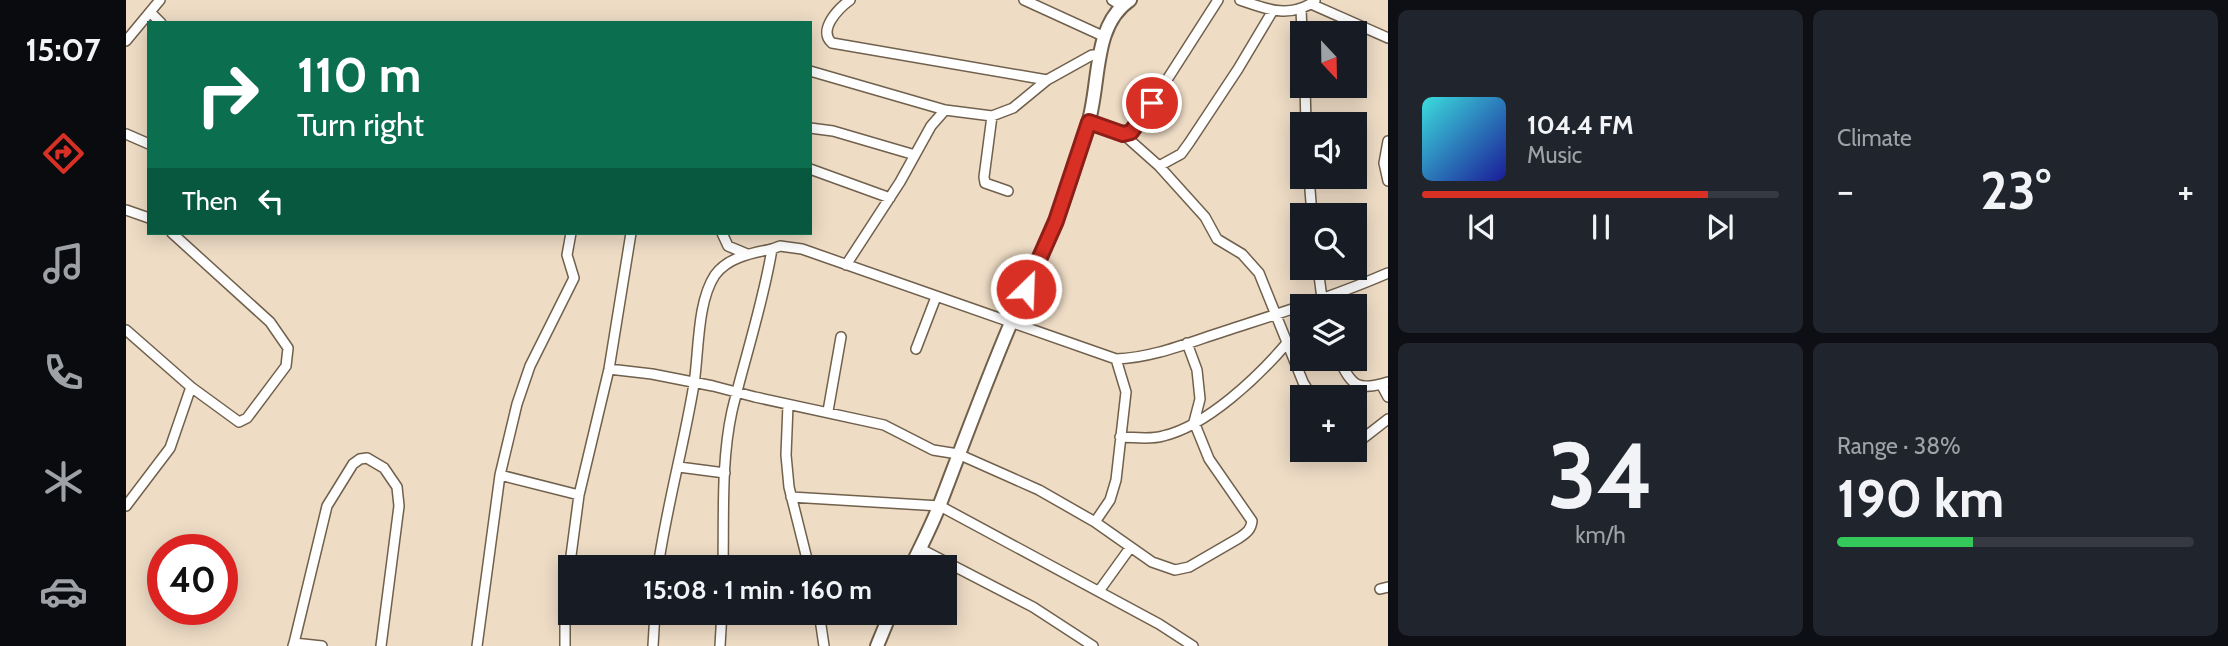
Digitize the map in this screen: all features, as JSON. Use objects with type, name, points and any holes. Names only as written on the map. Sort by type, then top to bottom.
[{"type":"street","points":[[126,41],[160,0]]},
{"type":"street","points":[[850,0],[838,9],[830,23],[826,34],[832,43],[1047,80]]},
{"type":"street","points":[[1024,0],[1105,37]]},
{"type":"street","points":[[1123,134],[1131,132],[1138,125],[1218,0]]},
{"type":"street","points":[[1240,0],[1272,12],[1301,8],[1313,2],[1388,38]]},
{"type":"street","points":[[916,555],[940,506],[1011,321],[1056,221],[1095,100],[1101,55],[1110,20],[1121,2]]},
{"type":"street","points":[[1301,8],[1302,21]]},
{"type":"street","points":[[150,12],[158,21]]},
{"type":"street","points":[[1159,166],[1181,154],[1238,69],[1272,12]]},
{"type":"street","points":[[812,72],[945,110],[992,116],[1013,108],[1047,80],[1093,55],[1101,55]]},
{"type":"street","points":[[846,264],[890,198],[931,125],[945,110]]},
{"type":"street","points":[[992,116],[985,183],[1008,191]]},
{"type":"street","points":[[1089,122],[1123,134],[1159,166],[1205,217],[1217,239],[1242,254],[1259,273],[1306,385]]},
{"type":"street","points":[[812,128],[834,131],[915,155]]},
{"type":"street","points":[[126,134],[147,143]]},
{"type":"street","points":[[1388,141],[1384,163],[1388,181]]},
{"type":"street","points":[[812,170],[890,198]]},
{"type":"street","points":[[126,210],[147,217]]},
{"type":"street","points":[[126,330],[191,387],[237,422],[242,422],[286,366],[288,348],[270,322],[174,235]]},
{"type":"street","points":[[477,646],[499,475],[517,404],[530,366],[574,278],[567,255],[570,235]]},
{"type":"street","points":[[565,646],[565,601],[579,495],[609,369],[631,235]]},
{"type":"street","points":[[723,235],[728,246],[747,254]]},
{"type":"street","points":[[660,555],[666,515],[679,467],[709,284],[718,271],[747,254],[780,246],[802,249],[1116,359],[1136,358],[1290,311]]},
{"type":"street","points":[[723,555],[725,473],[732,413],[767,279],[772,249]]},
{"type":"street","points":[[1342,294],[1388,273]]},
{"type":"street","points":[[916,349],[936,297]]},
{"type":"street","points":[[828,411],[841,337]]},
{"type":"street","points":[[609,369],[694,382],[884,425],[933,450],[958,454],[1039,490],[1095,522],[1152,562],[1181,569],[1239,538],[1251,526],[1250,516],[1209,459],[1194,422],[1199,399],[1197,370],[1187,343]]},
{"type":"street","points":[[1120,437],[1164,436],[1194,422],[1231,398],[1264,370],[1287,343]]},
{"type":"street","points":[[1095,522],[1113,491],[1126,392],[1116,359]]},
{"type":"street","points":[[1345,371],[1357,386],[1368,388],[1385,383],[1388,397]]},
{"type":"street","points":[[126,506],[170,448],[191,387]]},
{"type":"street","points":[[789,404],[786,455],[791,497],[806,555]]},
{"type":"street","points":[[1367,435],[1388,419]]},
{"type":"street","points":[[322,646],[293,645],[327,506],[353,464],[359,459],[367,458],[391,475],[397,487],[400,506],[381,646]]},
{"type":"street","points":[[679,467],[725,473]]},
{"type":"street","points":[[499,475],[579,495]]},
{"type":"street","points":[[791,497],[940,506],[1100,591],[1193,646]]},
{"type":"street","points":[[919,548],[1033,607],[1093,646]]},
{"type":"street","points":[[1100,591],[1130,548]]},
{"type":"street","points":[[653,646],[654,625]]},
{"type":"street","points":[[720,646],[721,625]]},
{"type":"street","points":[[821,625],[824,646]]},
{"type":"street","points":[[877,646],[886,625]]},
{"type":"route","points":[[1026,289],[1056,221],[1089,122],[1123,134],[1131,132],[1152,103]]}]
